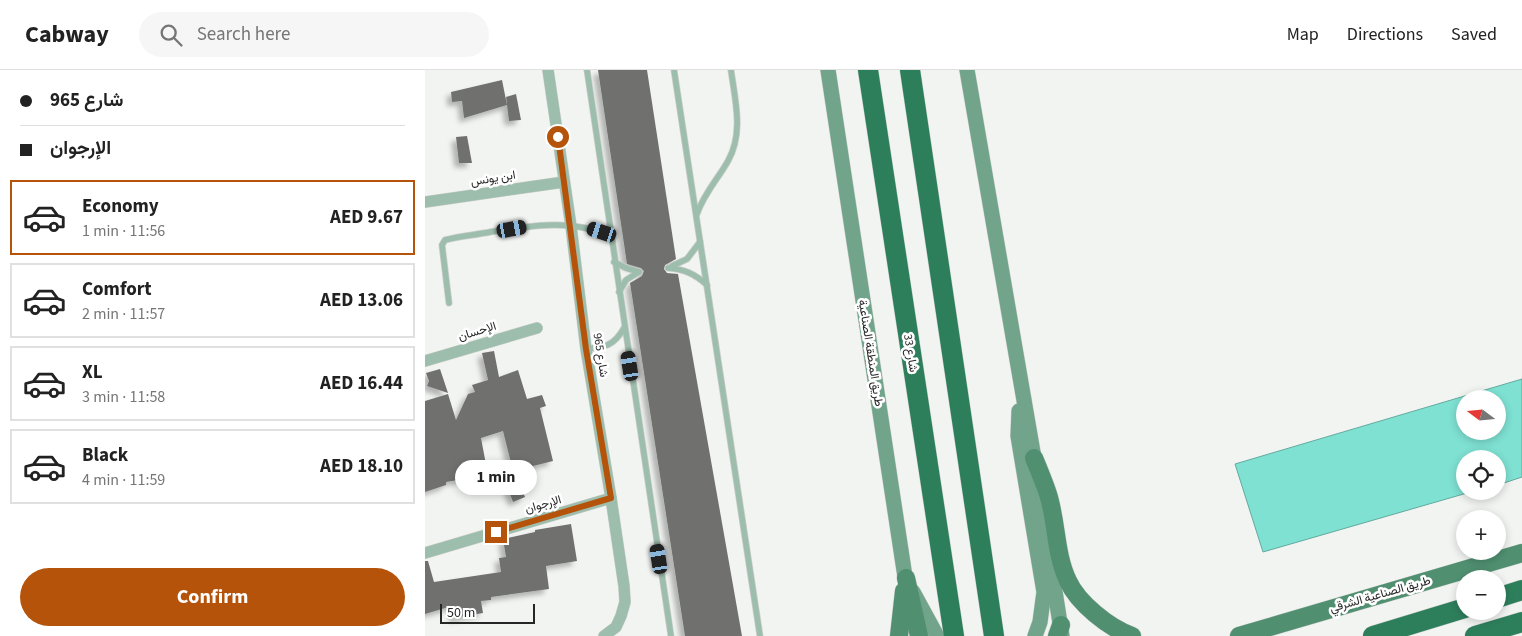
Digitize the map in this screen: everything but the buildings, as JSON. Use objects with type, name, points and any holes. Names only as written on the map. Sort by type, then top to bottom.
[{"type":"highway","name":"شارع 33","points":[[869,70],[954,636]]},
{"type":"highway","points":[[910,70],[994,636]]},
{"type":"highway","points":[[1506,595],[1522,590]]},
{"type":"highway","points":[[1373,636],[1456,611]]},
{"type":"highway","points":[[1475,636],[1522,622]]},
{"type":"main road","points":[[1034,458],[1048,495],[1068,582],[1081,600],[1096,615],[1113,627],[1131,636]]},
{"type":"main road","name":"طريق الصناعية الشرقي","points":[[1239,636],[1522,553]]},
{"type":"main road","points":[[1279,636],[1421,594],[1484,564]]},
{"type":"main road","points":[[899,636],[906,578]]},
{"type":"main road","points":[[906,578],[919,636]]},
{"type":"street","name":"شارع 965","points":[[548,70],[571,226],[586,349],[611,498],[625,602],[616,627],[604,636]]},
{"type":"street","name":"طريق المنطقة الصناعية","points":[[828,70],[906,578],[910,636]]},
{"type":"street","points":[[967,70],[1034,458],[1060,632]]},
{"type":"street","name":"ابن يونس","points":[[425,202],[565,182]]},
{"type":"street","name":"الإحسان","points":[[425,361],[537,328]]},
{"type":"street","points":[[1021,388],[1018,436],[1044,592],[1040,622],[1035,636]]},
{"type":"street","name":"الإرجوان","points":[[425,553],[611,498]]},
{"type":"street","points":[[906,578],[937,636]]},
{"type":"lane","points":[[587,70],[671,636]]},
{"type":"lane","points":[[674,70],[760,636]]},
{"type":"lane","points":[[696,216],[704,197],[733,152],[737,138],[738,119],[731,70]]},
{"type":"lane","points":[[449,303],[441,245],[445,240],[536,225],[592,229],[611,237]]},
{"type":"lane","points":[[700,242],[687,259],[668,268],[689,272],[707,285]]},
{"type":"lane","points":[[614,262],[639,272],[626,280],[619,292]]},
{"type":"lane","points":[[586,349],[608,345],[619,337],[624,328]]},
{"type":"shaded area","points":[[1522,379],[1522,477],[1506,482],[1506,450],[1456,450],[1456,496],[1263,552],[1235,464],[1456,399],[1456,440],[1506,440],[1506,390],[1485,390]]},
{"type":"route","points":[[496,532],[611,498],[586,349],[558,137]]}]
